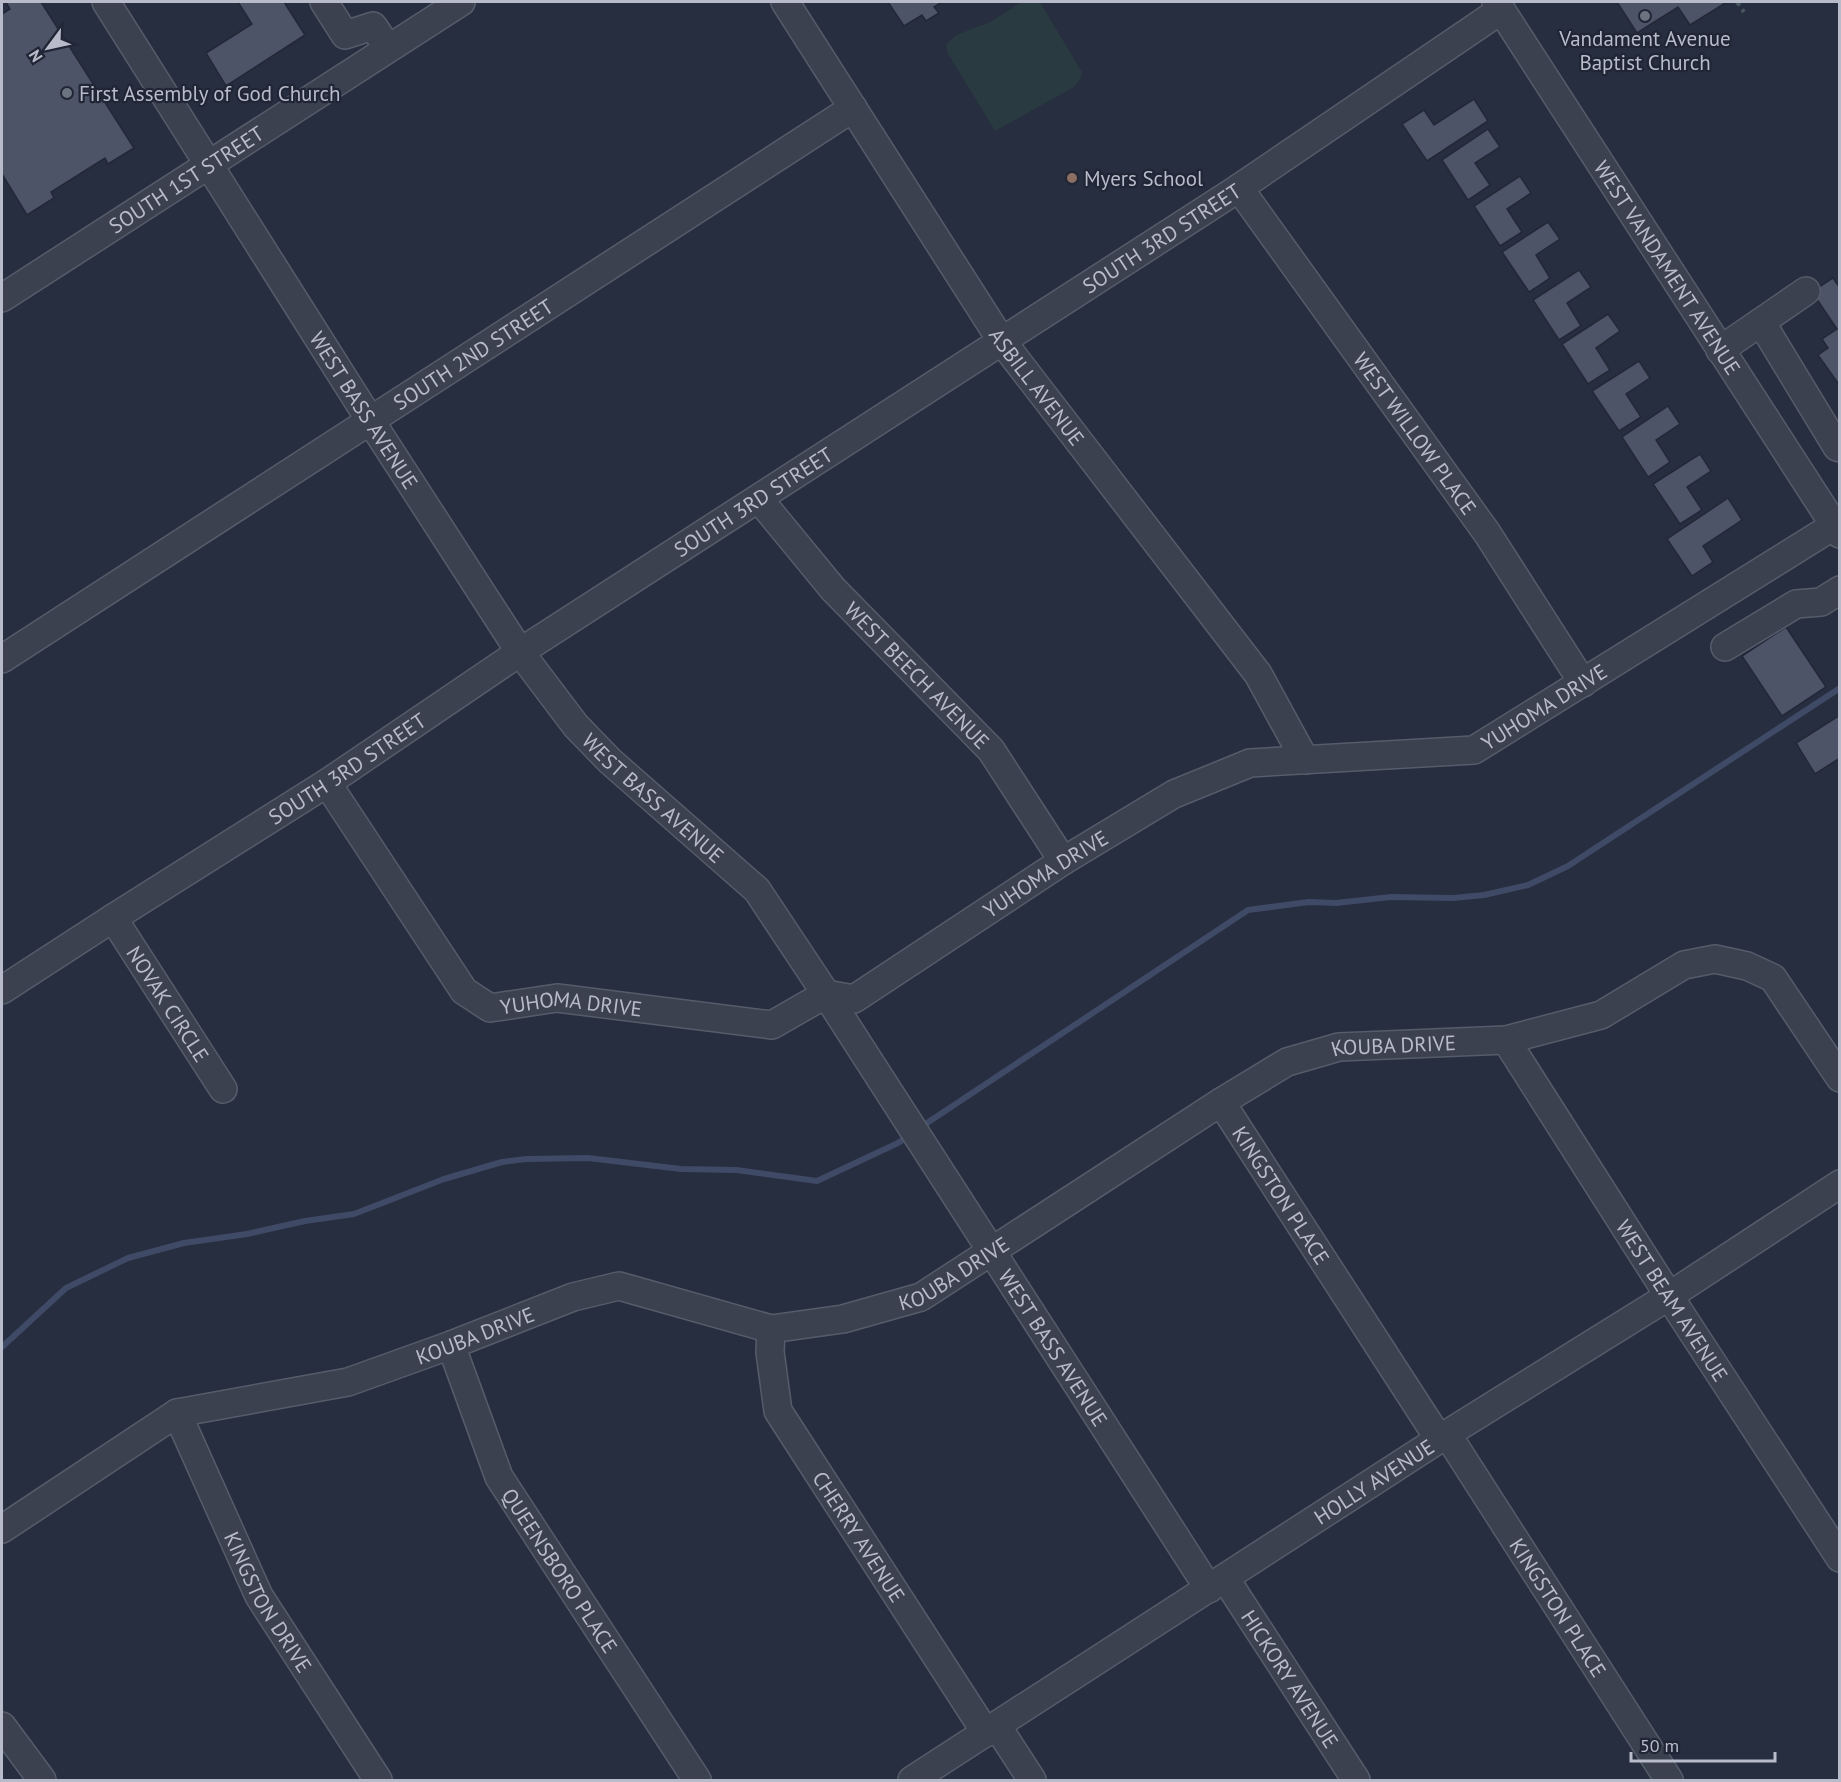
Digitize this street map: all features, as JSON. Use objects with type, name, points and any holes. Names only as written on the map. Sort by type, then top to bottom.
[{"type":"street","points":[[324,2],[345,35],[373,26],[388,48]]},
{"type":"street","name":"SOUTH 1ST STREET","points":[[4,289],[208,164],[461,2]]},
{"type":"street","name":"ASBILL AVENUE","points":[[785,2],[1001,340],[1258,674],[1305,760]]},
{"type":"street","name":"WEST BASS AVENUE","points":[[116,5],[208,164],[519,652],[576,726],[610,761],[757,890],[990,1252],[1217,1583]]},
{"type":"street","name":"SOUTH 3RD STREET","points":[[2,990],[327,783],[519,652],[1239,188],[1499,6]]},
{"type":"street","name":"WEST VANDAMENT AVENUE","points":[[1499,6],[1720,350],[1838,527]]},
{"type":"street","name":"SOUTH 2ND STREET","points":[[2,659],[853,108]]},
{"type":"street","name":"WEST WILLOW PLACE","points":[[1239,188],[1487,533],[1583,683]]},
{"type":"street","points":[[1720,350],[1806,291]]},
{"type":"street","points":[[1761,322],[1839,448]]},
{"type":"street","name":"WEST BEECH AVENUE","points":[[759,499],[833,589],[991,750],[1063,861]]},
{"type":"street","name":"YUHOMA DRIVE","points":[[327,783],[464,991],[490,1008],[557,998],[772,1025],[826,994],[854,999],[1063,861],[1174,794],[1250,763],[1474,750],[1838,527]]},
{"type":"street","points":[[1725,647],[1796,604],[1821,602],[1839,590]]},
{"type":"street","name":"NOVAK CIRCLE","points":[[112,918],[223,1089]]},
{"type":"street","name":"KOUBA DRIVE","points":[[2,1529],[177,1413],[348,1382],[573,1297],[619,1286],[771,1329],[843,1319],[921,1296],[1221,1102],[1287,1062],[1339,1047],[1506,1040],[1601,1015],[1684,965],[1715,959],[1747,966],[1773,978],[1831,1046],[1839,1078]]},
{"type":"street","name":"WEST BEAM AVENUE","points":[[1506,1040],[1839,1558]]},
{"type":"street","name":"KINGSTON PLACE","points":[[1221,1102],[1669,1780]]},
{"type":"street","name":"HOLLY AVENUE","points":[[912,1780],[1443,1436],[1669,1296],[1839,1184]]},
{"type":"street","name":"CHERRY AVENUE","points":[[771,1329],[770,1352],[778,1411],[991,1729],[1032,1780]]},
{"type":"street","name":"QUEENSBORO PLACE","points":[[451,1345],[499,1477],[697,1780]]},
{"type":"street","name":"KINGSTON DRIVE","points":[[177,1413],[259,1596],[378,1780]]},
{"type":"street","name":"HICKORY AVENUE","points":[[1217,1583],[1356,1780]]},
{"type":"street","points":[[2,1726],[42,1780]]},
{"type":"path","points":[[1737,2],[1744,12]]},
{"type":"shaded area","points":[[1022,2],[1040,2],[1082,72],[1081,77],[1074,87],[995,131],[947,52],[946,45],[956,35],[990,22]]},
{"type":"building","points":[[6,2],[41,2],[134,148],[108,164],[105,158],[51,192],[54,198],[27,215],[2,174],[2,14],[10,9]]},
{"type":"building","points":[[238,2],[284,2],[305,35],[226,86],[206,53],[252,24]]},
{"type":"building","points":[[888,2],[942,2],[934,7],[939,13],[926,21],[922,15],[904,26]]},
{"type":"building","name":"Vandament Avenue Baptist Church","points":[[1617,2],[1727,2],[1690,25],[1678,7],[1637,33]]},
{"type":"building","points":[[1474,99],[1488,121],[1427,161],[1402,124],[1424,110],[1434,125]]},
{"type":"building","points":[[1488,129],[1500,147],[1475,163],[1490,185],[1468,200],[1442,160]]},
{"type":"building","points":[[1520,176],[1531,193],[1507,209],[1522,232],[1500,246],[1474,206]]},
{"type":"building","points":[[1548,222],[1560,239],[1536,255],[1550,278],[1529,292],[1502,252]]},
{"type":"building","points":[[1579,270],[1591,287],[1567,303],[1581,326],[1559,340],[1533,300]]},
{"type":"building","points":[[1833,278],[1840,288],[1840,386],[1818,355],[1828,348],[1822,339],[1837,329],[1812,292]]},
{"type":"building","points":[[1608,314],[1620,331],[1596,348],[1610,370],[1588,384],[1562,344]]},
{"type":"building","points":[[1639,361],[1650,378],[1626,394],[1641,417],[1619,431],[1592,391]]},
{"type":"building","points":[[1668,406],[1680,424],[1656,440],[1670,462],[1648,477],[1622,437]]},
{"type":"building","points":[[1700,454],[1711,471],[1687,487],[1702,510],[1680,524],[1653,484]]},
{"type":"building","points":[[1728,498],[1742,520],[1703,546],[1713,562],[1692,576],[1667,539]]},
{"type":"building","points":[[1786,627],[1826,687],[1782,716],[1742,656]]},
{"type":"building","points":[[1840,715],[1840,758],[1815,774],[1796,743]]},
{"type":"waterway","points":[[921,1127],[1248,910],[1309,902],[1336,903],[1391,897],[1453,898],[1484,895],[1528,885],[1568,866],[1840,688]]},
{"type":"waterway","points":[[2,1347],[66,1288],[128,1258],[184,1243],[354,1214],[444,1179],[502,1162],[526,1159],[588,1158],[681,1169],[736,1170],[817,1181],[898,1143],[910,1135]]},
{"type":"place","name":"Vandament Avenue Baptist Church","points":[[1645,16]]},
{"type":"place","name":"First Assembly of God Church","points":[[67,93]]},
{"type":"place","name":"Myers School","points":[[1072,178]]}]
